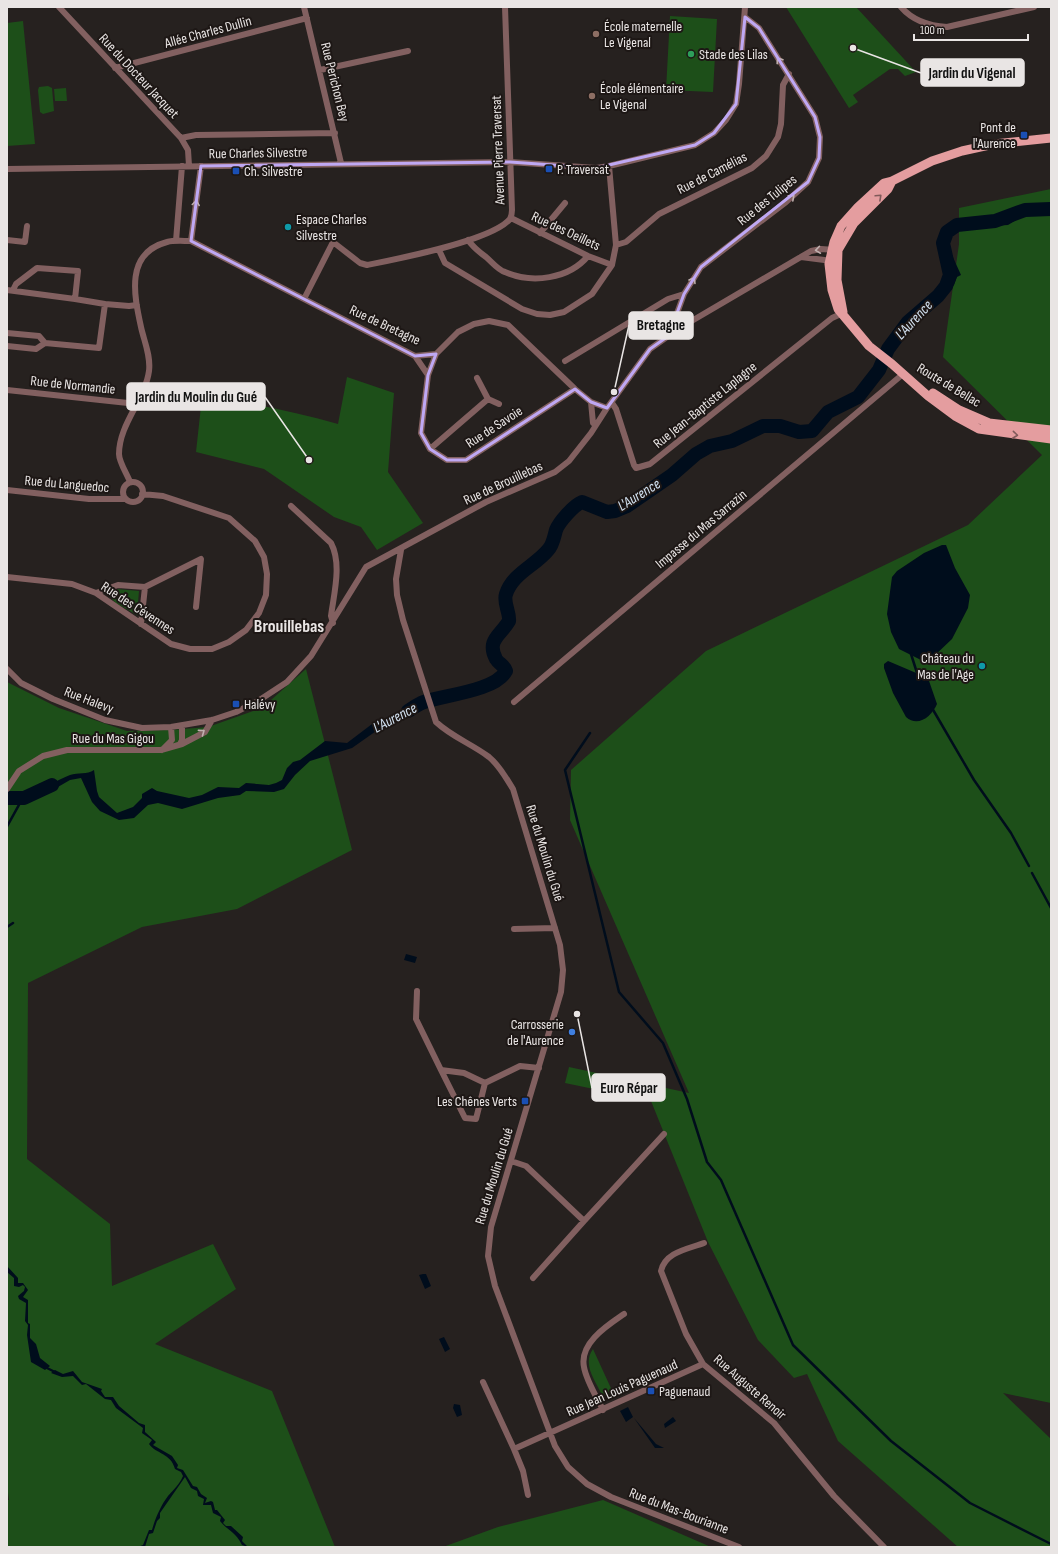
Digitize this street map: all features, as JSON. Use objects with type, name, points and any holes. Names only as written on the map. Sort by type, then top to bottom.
[{"type":"main road","points":[[843,313],[833,261],[841,226],[858,207],[884,183],[892,181],[932,160],[962,151],[994,144],[1051,138]]},
{"type":"main road","name":"Route de Bellac","points":[[843,313],[849,324],[869,346],[904,374],[959,410],[978,419],[998,425],[1051,430]]},
{"type":"main road","name":"Route de Bellac","points":[[904,374],[909,381],[946,410],[979,429],[1051,439]]},
{"type":"street","name":"Rue du Docteur Jacquet","points":[[59,7],[181,138],[188,150],[176,241]]},
{"type":"street","name":"Rue Perichon Bey","points":[[304,7],[336,133],[341,163]]},
{"type":"street","name":"Avenue Pierre Traversat","points":[[304,299],[333,242],[360,263],[367,265],[439,250],[498,229],[510,218],[512,210],[506,7]]},
{"type":"street","name":"Rue Charles Silvestre","points":[[7,169],[341,163],[510,162],[596,168],[609,166],[695,145],[714,133],[726,120],[736,104],[745,7]]},
{"type":"street","points":[[901,7],[914,18],[933,26],[947,28],[1034,7]]},
{"type":"street","name":"Rue des Tulipes","points":[[678,329],[676,316],[684,294],[701,267],[786,202],[808,182],[819,158],[820,137],[815,117],[759,28],[744,17]]},
{"type":"street","name":"Allée Charles Dullin","points":[[115,68],[307,18]]},
{"type":"street","points":[[320,70],[408,51]]},
{"type":"street","name":"Rue de Camélias","points":[[616,245],[626,242],[659,214],[752,168],[766,156],[778,137],[781,124],[783,86],[789,74]]},
{"type":"street","points":[[181,138],[196,135],[336,133]]},
{"type":"street","points":[[130,482],[118,455],[122,438],[144,388],[149,371],[149,355],[137,305],[134,277],[141,261],[149,251],[167,242],[191,241],[201,166]]},
{"type":"street","points":[[439,250],[445,263],[522,309],[537,314],[550,315],[564,312],[592,294],[612,265],[616,245],[609,166]]},
{"type":"street","points":[[540,233],[565,203]]},
{"type":"street","name":"Rue des Oeillets","points":[[510,218],[588,256],[612,265]]},
{"type":"street","points":[[7,240],[25,242],[27,226]]},
{"type":"street","points":[[468,240],[472,246],[504,272],[529,278],[551,278],[583,263],[588,256]]},
{"type":"street","name":"Rue de Bretagne","points":[[191,241],[415,356],[436,354],[458,332],[474,324],[489,321],[508,325],[575,389]]},
{"type":"street","name":"Rue de Brouillebas","points":[[182,726],[212,720],[236,712],[258,701],[287,682],[311,656],[366,567],[401,550],[486,502],[554,472],[569,461],[650,349],[678,329],[811,251],[821,249],[835,250]]},
{"type":"street","points":[[800,257],[833,261]]},
{"type":"street","points":[[10,290],[37,268],[78,271],[75,299]]},
{"type":"street","points":[[10,290],[105,304],[129,306],[137,305]]},
{"type":"street","points":[[565,361],[668,300],[684,294]]},
{"type":"street","points":[[7,346],[36,349],[45,343],[99,348],[105,304]]},
{"type":"street","name":"Rue Jean-Baptiste Laplagne","points":[[612,403],[616,409],[634,465],[636,468],[650,464],[832,318],[843,313]]},
{"type":"street","points":[[7,333],[39,336],[45,343]]},
{"type":"street","points":[[436,354],[428,375],[421,433],[430,449],[488,399]]},
{"type":"street","points":[[415,356],[428,375]]},
{"type":"street","name":"Impasse du Mas Sarrazin","points":[[514,702],[904,374]]},
{"type":"street","points":[[477,378],[488,399],[499,404]]},
{"type":"street","points":[[575,389],[591,402],[607,408]]},
{"type":"street","name":"Rue de Savoie","points":[[430,449],[447,460],[466,460],[575,389]]},
{"type":"street","name":"Rue de Normandie","points":[[7,390],[128,403],[135,408]]},
{"type":"street","points":[[591,402],[593,423],[596,425]]},
{"type":"street","points":[[130,482],[137,483],[142,488],[142,494],[139,500],[134,502],[123,496],[123,490],[130,482]]},
{"type":"street","name":"Rue du Languedoc","points":[[7,490],[89,499],[126,499]]},
{"type":"street","name":"Rue des Cévennes","points":[[7,577],[72,584],[96,593],[171,644],[190,649],[212,649],[229,642],[246,630],[256,616],[266,595],[267,574],[264,557],[255,541],[228,518],[163,496],[142,494]]},
{"type":"street","points":[[290,506],[331,543],[335,550],[337,561],[331,616],[333,622]]},
{"type":"street","name":"Rue du Moulin du Gué","points":[[401,550],[396,579],[403,620],[436,722],[446,731],[489,757],[502,771],[513,789],[555,928],[563,970],[561,992],[489,1236],[488,1256],[490,1268],[494,1286],[555,1446],[568,1467],[587,1484],[611,1497]]},
{"type":"street","points":[[96,593],[118,585],[144,587],[201,559],[196,607]]},
{"type":"street","points":[[141,624],[144,587]]},
{"type":"street","name":"Rue Halevy","points":[[7,670],[21,683],[53,699],[105,720],[142,728],[182,726]]},
{"type":"street","name":"Rue du Mas Gigou","points":[[7,789],[20,771],[43,756],[67,750],[161,750],[180,744],[205,732],[212,720]]},
{"type":"street","points":[[180,744],[182,740],[182,726]]},
{"type":"street","name":"Rue du Mas Gigou","points":[[161,750],[172,740],[171,727]]},
{"type":"street","points":[[514,929],[555,928]]},
{"type":"street","points":[[417,991],[416,1019],[465,1118],[476,1119],[485,1084],[520,1066],[539,1068]]},
{"type":"street","points":[[441,1070],[464,1073],[485,1084]]},
{"type":"street","points":[[533,1278],[664,1134]]},
{"type":"street","points":[[511,1161],[526,1166],[584,1221]]},
{"type":"street","name":"Rue Auguste Renoir","points":[[704,1243],[668,1257],[663,1263],[661,1271],[686,1334],[703,1364],[774,1423],[834,1496],[884,1547]]},
{"type":"street","points":[[603,1410],[584,1368],[584,1356],[600,1331],[624,1314]]},
{"type":"street","name":"Rue Jean Louis Paguenaud","points":[[514,1449],[551,1434],[703,1364]]},
{"type":"street","points":[[483,1382],[523,1471],[528,1495]]},
{"type":"street","name":"Rue du Mas-Bourianne","points":[[611,1497],[739,1547]]},
{"type":"highlighted area","points":[[745,17],[749,19],[759,28],[815,117],[820,137],[819,158],[808,182],[701,267],[684,294],[676,316],[678,329],[650,349],[607,408],[591,402],[575,389],[466,460],[447,460],[430,449],[421,433],[428,375],[436,354],[415,356],[191,241],[201,166],[510,162],[596,168],[695,145],[714,133],[736,104]]},
{"type":"green space","points":[[786,7],[856,7],[916,72],[905,76],[898,69],[890,69],[853,95],[858,102],[849,108]]},
{"type":"green space","name":"Stade des Lilas","points":[[670,16],[717,19],[713,92],[666,90]]},
{"type":"green space","points":[[23,21],[35,144],[7,146],[7,23]]},
{"type":"green space","points":[[48,86],[52,88],[54,111],[43,114],[40,112],[38,90],[39,87]]},
{"type":"green space","points":[[66,88],[67,101],[55,101],[54,89]]},
{"type":"green space","points":[[1051,189],[1051,1403],[1003,1393],[1051,1439],[1051,1547],[958,1547],[838,1441],[807,1374],[794,1378],[758,1340],[708,1242],[651,1101],[565,1083],[569,1067],[689,1093],[570,820],[571,770],[706,651],[968,525],[1042,455],[943,357],[959,244],[959,208]]},
{"type":"green space","points":[[347,377],[394,393],[388,472],[423,523],[377,550],[361,527],[334,517],[264,469],[196,452],[202,397],[270,408],[338,424]]},
{"type":"green space","points":[[117,589],[139,591],[137,615],[116,603],[111,598],[111,593]]},
{"type":"green space","points":[[306,669],[352,850],[237,909],[142,927],[28,983],[27,1159],[110,1224],[112,1286],[213,1244],[236,1289],[155,1344],[272,1391],[335,1547],[7,1547],[7,1500],[9,1500],[7,1485],[7,682],[59,708],[127,731],[170,730],[208,727],[262,708]]},
{"type":"green space","points":[[593,1349],[615,1397],[611,1398],[602,1395],[593,1378],[589,1366],[589,1360]]},
{"type":"green space","points":[[603,1500],[711,1547],[443,1547],[498,1527]]},
{"type":"water","points":[[1051,209],[1051,214],[1023,216],[1008,225],[958,228],[951,233],[947,244],[961,275],[957,277],[954,285],[909,328],[890,353],[887,350],[908,322],[938,296],[949,280],[950,275],[943,243],[947,232],[957,225],[995,221],[1025,210]]},
{"type":"water","points":[[881,363],[885,366],[869,391],[857,401],[827,417],[819,429],[807,437],[780,428],[764,428],[736,443],[713,447],[704,452],[674,478],[624,511],[611,516],[579,506],[559,527],[552,552],[513,583],[510,589],[509,599],[512,611],[512,621],[509,627],[499,637],[496,644],[498,657],[508,667],[509,676],[476,692],[436,703],[435,700],[485,686],[506,671],[496,659],[493,652],[493,647],[496,638],[509,621],[509,614],[505,601],[506,594],[509,587],[519,575],[543,556],[550,548],[560,523],[575,507],[582,502],[607,512],[615,511],[627,506],[672,475],[696,454],[710,446],[732,441],[763,426],[780,426],[799,432],[812,431],[828,412],[858,397],[879,370]]},
{"type":"water","points":[[942,545],[946,545],[955,568],[970,595],[968,608],[952,639],[932,658],[921,660],[899,649],[891,632],[887,614],[892,577],[897,571],[924,553]]},
{"type":"water","points":[[888,661],[928,678],[937,704],[932,713],[924,719],[915,721],[906,717],[893,693],[884,668],[884,664]]},
{"type":"water","points":[[423,699],[425,705],[405,716],[397,723],[379,729],[352,748],[310,761],[295,775],[284,789],[274,792],[246,791],[240,795],[218,798],[182,809],[158,803],[148,805],[134,818],[119,820],[100,811],[92,802],[81,778],[70,780],[51,791],[22,802],[7,829],[7,824],[18,804],[17,802],[7,801],[7,798],[26,797],[70,775],[94,770],[99,797],[117,813],[133,807],[142,798],[142,794],[152,788],[157,791],[189,798],[202,795],[218,787],[239,788],[246,783],[269,785],[276,783],[282,780],[287,768],[293,762],[300,760],[325,741],[347,743],[376,721],[384,721]]},
{"type":"water","points":[[406,954],[417,957],[415,963],[404,960]]},
{"type":"water","points":[[7,1266],[18,1278],[18,1283],[23,1283],[28,1290],[23,1297],[28,1300],[28,1323],[30,1324],[30,1338],[36,1344],[40,1358],[50,1366],[45,1370],[31,1362],[27,1335],[28,1325],[25,1321],[26,1303],[19,1299],[18,1296],[24,1291],[25,1287],[23,1285],[19,1287],[14,1286],[14,1278],[7,1272]]},
{"type":"water","points":[[426,1274],[431,1286],[425,1289],[419,1275]]},
{"type":"water","points":[[444,1337],[450,1349],[445,1352],[439,1339]]},
{"type":"water","points":[[55,1370],[63,1374],[73,1371],[82,1382],[102,1389],[101,1391],[105,1397],[113,1397],[119,1406],[139,1423],[145,1425],[145,1432],[156,1442],[153,1445],[172,1456],[178,1465],[177,1468],[183,1470],[193,1486],[197,1487],[201,1494],[207,1498],[205,1503],[211,1501],[213,1502],[215,1510],[217,1510],[225,1520],[223,1523],[226,1526],[231,1526],[243,1537],[242,1541],[248,1547],[242,1545],[237,1537],[223,1525],[220,1521],[221,1517],[213,1513],[211,1505],[203,1505],[204,1499],[198,1496],[197,1491],[191,1488],[185,1477],[160,1513],[160,1518],[157,1521],[153,1533],[149,1534],[145,1547],[138,1547],[143,1545],[149,1530],[152,1530],[163,1504],[183,1476],[181,1472],[175,1469],[167,1457],[155,1450],[149,1444],[152,1440],[142,1433],[143,1428],[116,1408],[111,1400],[105,1399],[86,1384],[82,1385],[73,1376],[62,1377],[51,1373]]},
{"type":"water","points":[[454,1404],[460,1405],[462,1415],[457,1417],[453,1408]]},
{"type":"water","points":[[628,1407],[633,1417],[626,1422],[620,1411]]},
{"type":"water","points":[[673,1417],[676,1421],[665,1428],[664,1424]]},
{"type":"water","points":[[634,1418],[656,1444],[664,1448],[655,1448]]},
{"type":"waterway","name":"L'Aurence","points":[[408,711],[433,699],[480,688],[500,678],[506,671],[496,659],[493,652],[496,638],[509,621],[509,614],[505,601],[506,594],[509,587],[519,575],[543,556],[550,548],[560,523],[575,507],[582,502],[607,512],[615,511],[627,506],[672,475],[696,454],[710,446],[732,441],[763,426],[780,426],[799,432],[812,431],[828,412],[858,397],[879,370],[888,349],[908,322],[938,296],[946,286],[950,275],[943,243],[947,232],[957,225],[995,221],[1025,210],[1051,209]]},
{"type":"waterway","points":[[911,654],[918,676]]},
{"type":"waterway","points":[[932,708],[974,780],[1011,833],[1029,866]]},
{"type":"waterway","points":[[590,733],[565,770],[619,992],[663,1043],[687,1099],[707,1162],[721,1180],[793,1345],[891,1441],[970,1503],[1051,1544]]},
{"type":"waterway","name":"L'Aurence","points":[[7,798],[24,798],[52,785]]},
{"type":"waterway","points":[[1032,873],[1051,908]]},
{"type":"waterway","points":[[7,927],[13,923]]},
{"type":"waterway","points":[[45,1367],[55,1372]]},
{"type":"place","name":"École maternelle Le Vigenal","points":[[596,34]]},
{"type":"place","name":"Jardin du Vigenal","points":[[853,48]]},
{"type":"place","name":"Stade des Lilas","points":[[691,54]]},
{"type":"place","name":"École élémentaire Le Vigenal","points":[[592,96]]},
{"type":"place","name":"Pont de l'Aurence","points":[[1024,135]]},
{"type":"place","name":"P. Traversat","points":[[549,169]]},
{"type":"place","name":"Ch. Silvestre","points":[[236,171]]},
{"type":"place","name":"Espace Charles Silvestre","points":[[288,227]]},
{"type":"place","name":"Bretagne","points":[[614,392]]},
{"type":"place","name":"Jardin du Moulin du Gué","points":[[309,460]]},
{"type":"place","name":"Château du Mas de l'Age","points":[[982,666]]},
{"type":"place","name":"Halévy","points":[[236,704]]},
{"type":"place","name":"Euro Répar","points":[[577,1014]]},
{"type":"place","name":"Carrosserie de l'Aurence","points":[[572,1032]]},
{"type":"place","name":"Les Chênes Verts","points":[[525,1101]]},
{"type":"place","name":"Paguenaud","points":[[651,1391]]},
{"type":"district","name":"Brouillebas","points":[[289,626]]}]
